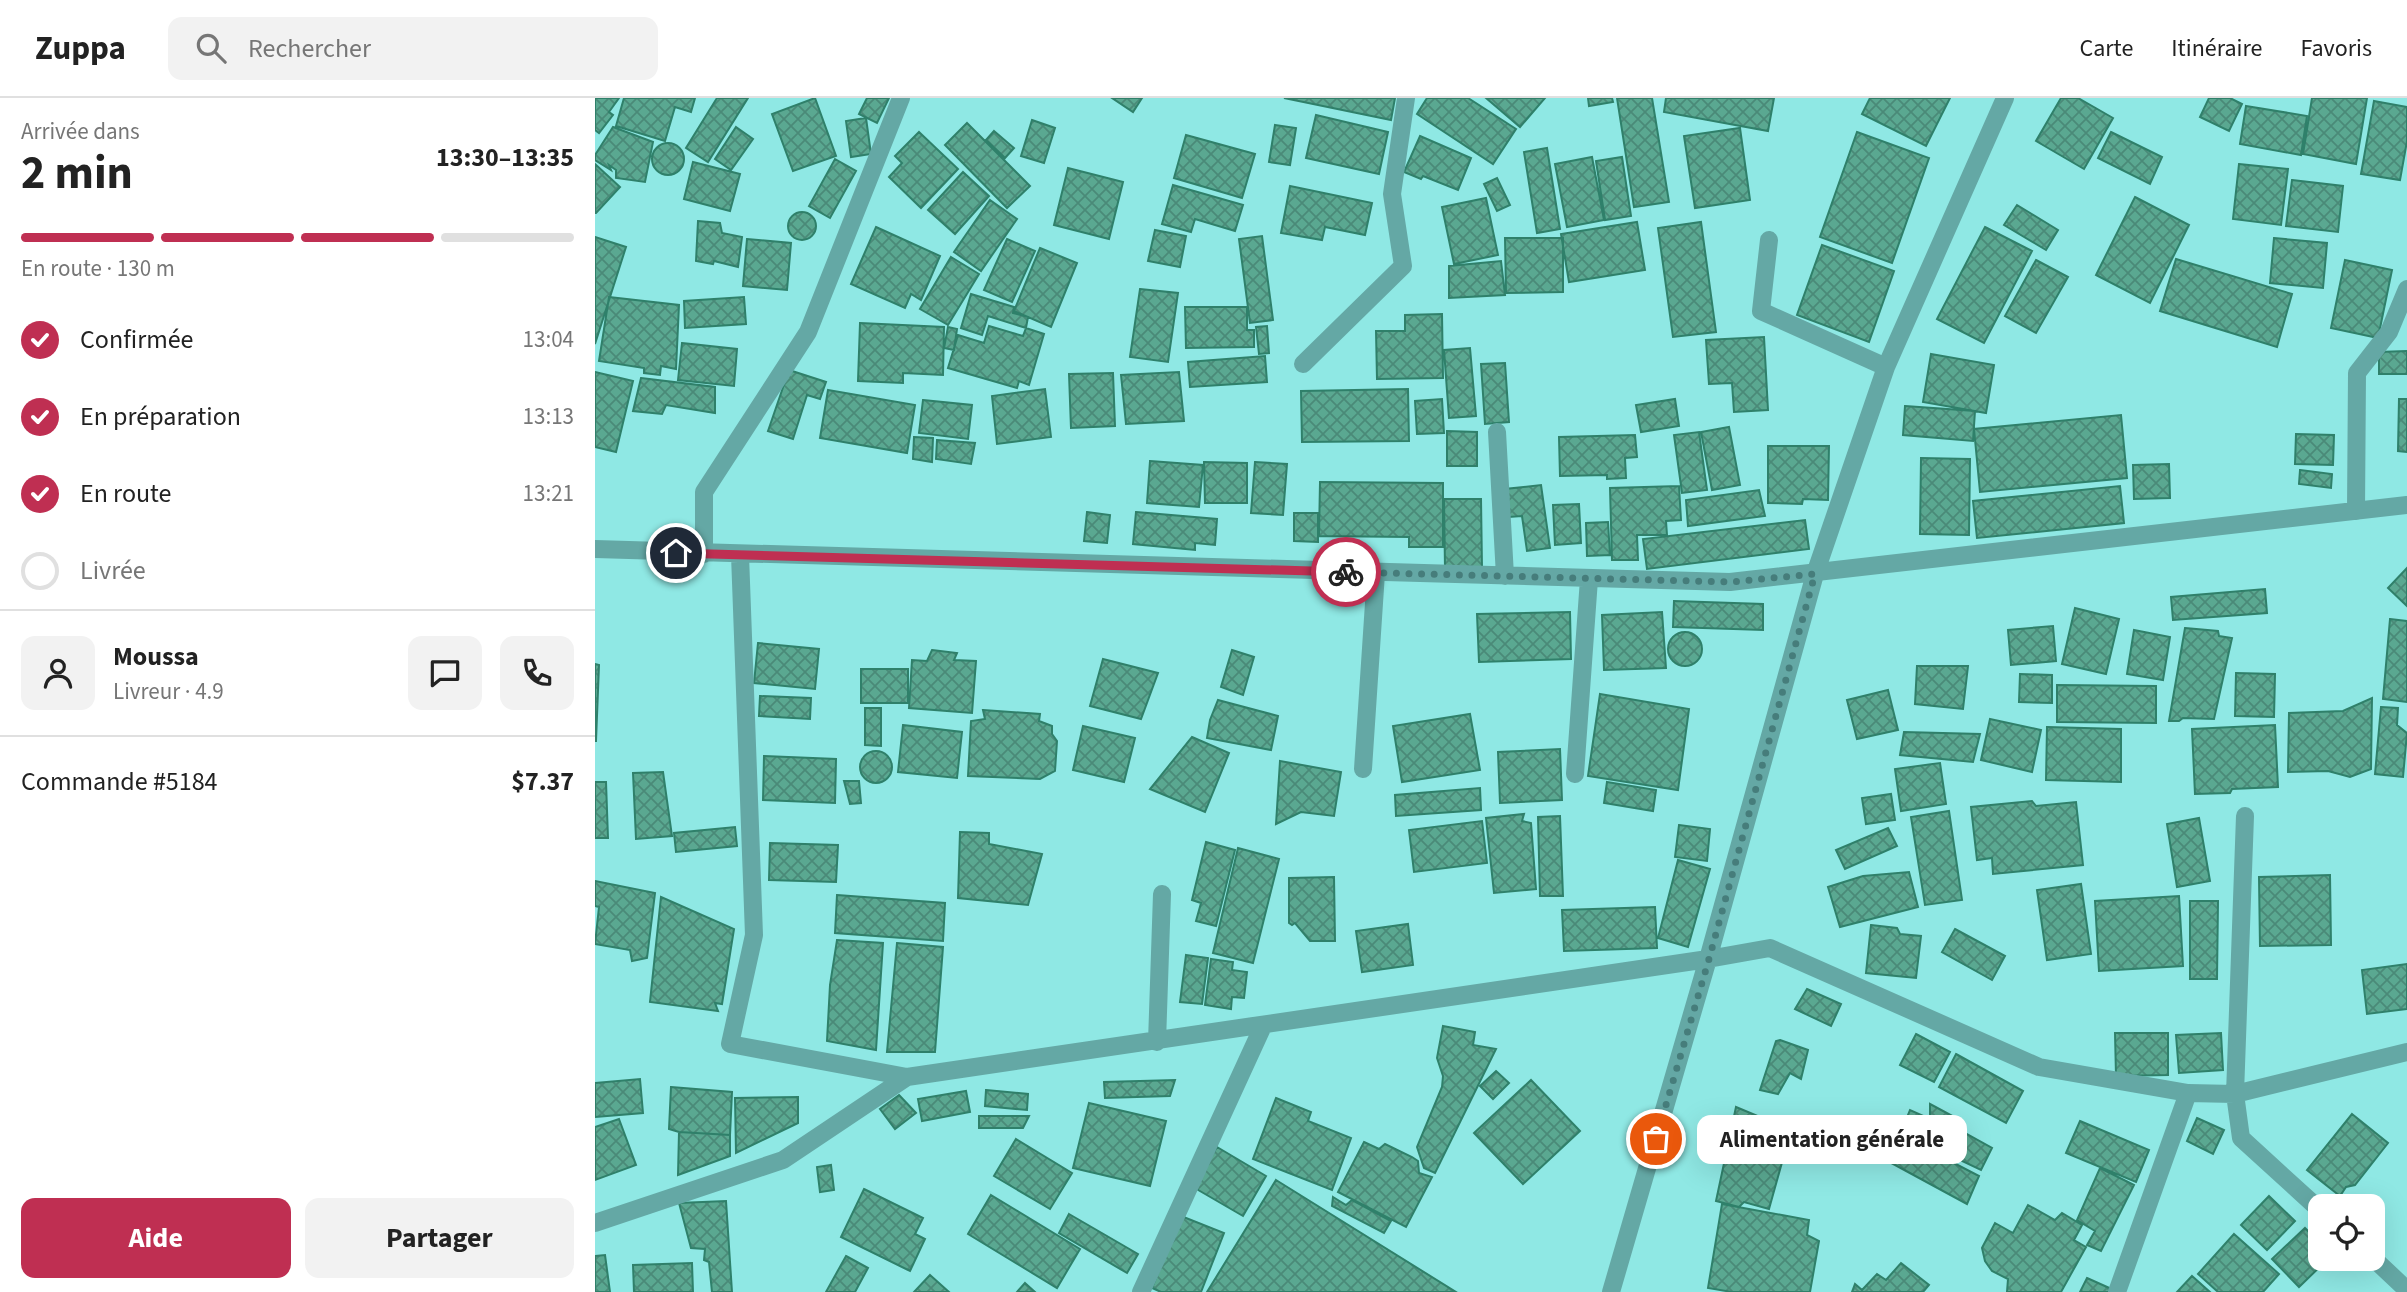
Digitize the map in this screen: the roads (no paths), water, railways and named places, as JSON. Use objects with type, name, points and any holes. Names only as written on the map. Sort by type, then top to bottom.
[{"type":"street","points":[[703,554],[704,492],[807,332],[901,98]]},
{"type":"street","points":[[1303,364],[1403,266],[1392,194],[1406,98]]},
{"type":"street","points":[[1611,1292],[1709,959],[1815,574],[1886,367],[2005,98]]},
{"type":"street","points":[[1769,240],[1761,311],[1886,367]]},
{"type":"street","points":[[2356,511],[2357,373],[2389,332],[2407,289]]},
{"type":"street","points":[[1497,432],[1505,576]]},
{"type":"street","points":[[595,549],[1730,582],[2407,505]]},
{"type":"street","points":[[740,555],[754,935],[730,1044],[907,1077],[1157,1042],[1770,948],[2039,1067],[2188,1093],[2235,1094],[2407,1052]]},
{"type":"street","points":[[1363,769],[1376,573]]},
{"type":"street","points":[[1575,774],[1588,579]]},
{"type":"street","points":[[2245,816],[2235,1094],[2241,1138],[2308,1199]]},
{"type":"street","points":[[1157,1042],[1163,894]]},
{"type":"street","points":[[1141,1292],[1263,1026]]},
{"type":"street","points":[[595,1223],[783,1160],[907,1077]]},
{"type":"street","points":[[2117,1292],[2188,1093]]},
{"type":"street","points":[[2385,1269],[2407,1290]]},
{"type":"place","name":"Alimentation générale","points":[[1656,1139]]}]
